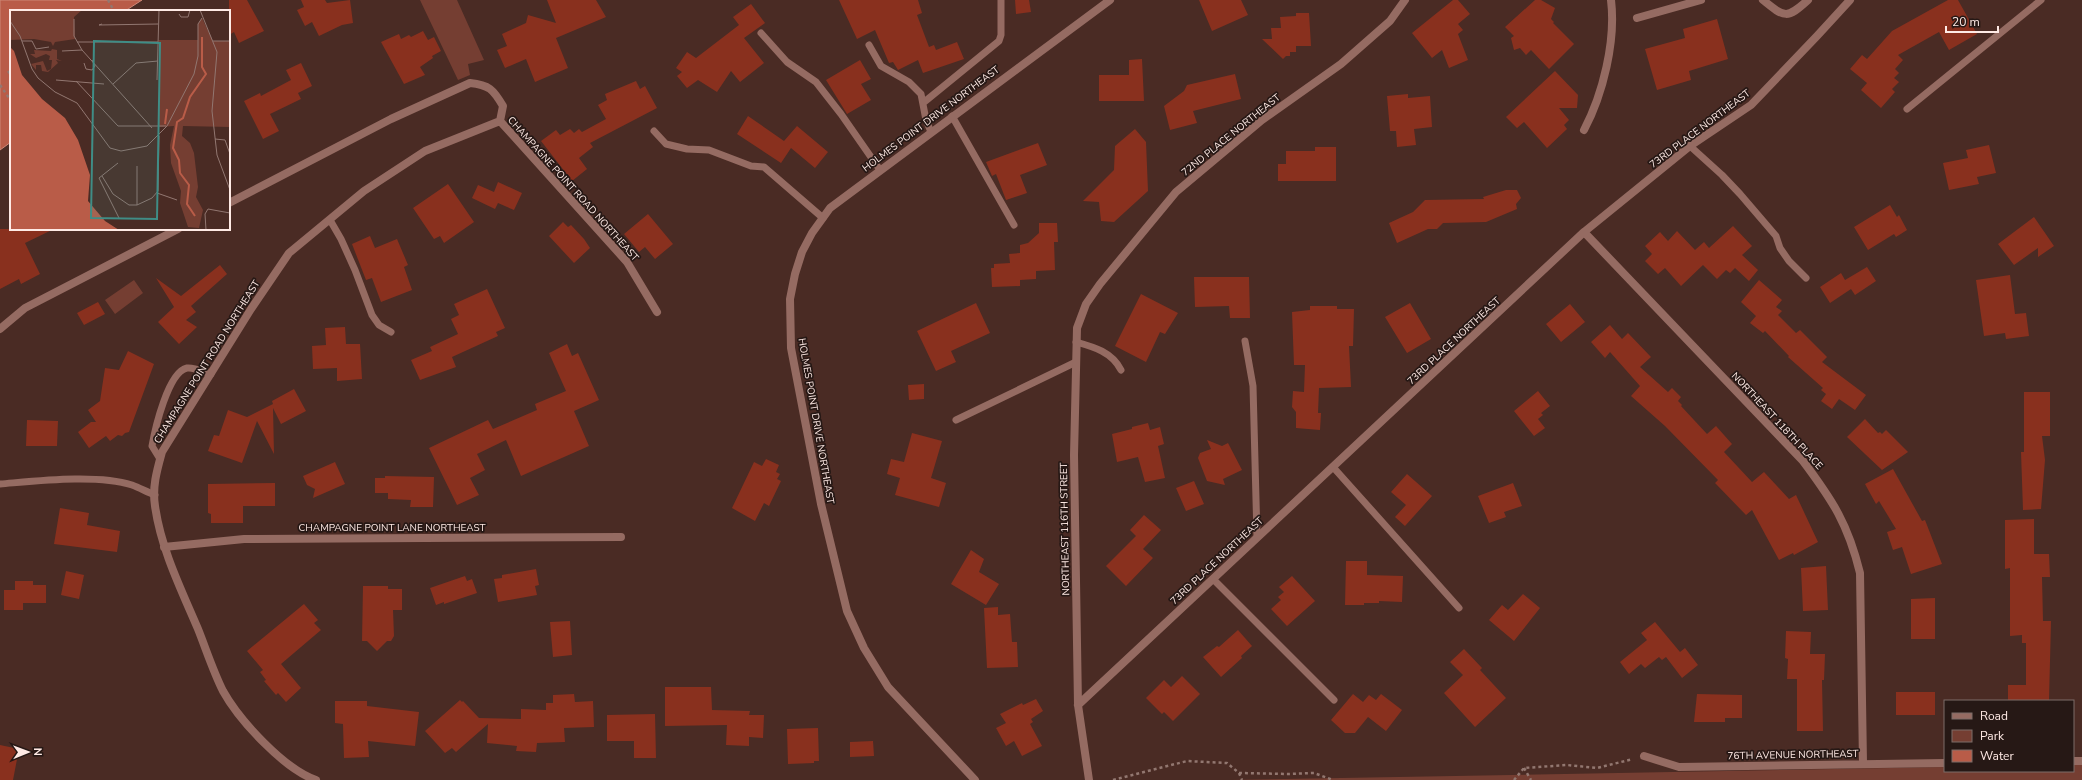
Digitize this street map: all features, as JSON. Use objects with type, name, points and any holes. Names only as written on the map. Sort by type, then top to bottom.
[{"type":"street","name":"HOLMES POINT DRIVE NORTHEAST","points":[[975,780],[888,687],[864,648],[847,611],[821,504],[791,348],[790,299],[795,274],[802,252],[830,208],[1110,0]]},
{"type":"street","name":"72ND PLACE NORTHEAST","points":[[1100,284],[1176,192],[1262,120],[1341,64],[1390,21],[1405,0]]},
{"type":"street","points":[[1584,130],[1594,110],[1613,28],[1611,0]]},
{"type":"street","points":[[1637,18],[1701,0]]},
{"type":"street","points":[[1763,0],[1781,14],[1788,15],[1808,0]]},
{"type":"street","name":"73RD PLACE NORTHEAST","points":[[1078,705],[1584,232],[1690,146],[1751,105],[1850,0]]},
{"type":"street","name":"CHAMPAGNE POINT ROAD NORTHEAST","points":[[230,202],[381,124],[470,83],[483,85],[494,92],[503,106],[500,121]]},
{"type":"street","name":"CHAMPAGNE POINT ROAD NORTHEAST","points":[[312,779],[284,761],[260,738],[245,722],[223,691],[164,547],[155,505],[155,477],[162,452],[251,309],[289,254],[364,191],[425,151],[500,121]]},
{"type":"street","name":"CHAMPAGNE POINT ROAD NORTHEAST","points":[[500,121],[627,262],[657,312]]},
{"type":"street","points":[[0,329],[25,308],[176,230]]},
{"type":"street","name":"NORTHEAST 118TH PLACE","points":[[1584,232],[1803,461],[1831,499],[1853,544],[1860,573],[1862,763]]},
{"type":"street","name":"NORTHEAST 116TH STREET","points":[[1089,780],[1078,705],[1074,455],[1076,342],[1077,328],[1086,304],[1100,284]]},
{"type":"street","name":"CHAMPAGNE POINT LANE NORTHEAST","points":[[164,547],[244,539],[621,537]]},
{"type":"street","name":"76TH AVENUE NORTHEAST","points":[[1644,756],[1679,767],[1862,763],[1944,763]]},
{"type":"lane","points":[[924,103],[999,41],[1001,35],[1001,0]]},
{"type":"lane","points":[[1907,109],[2042,0]]},
{"type":"lane","points":[[760,34],[787,62],[816,82],[842,114],[880,170]]},
{"type":"lane","points":[[869,45],[881,66],[916,87],[921,94],[924,103],[926,120],[931,132]]},
{"type":"lane","points":[[952,116],[1014,225]]},
{"type":"lane","points":[[654,132],[666,144],[687,149],[710,150],[751,166],[764,167],[823,218]]},
{"type":"lane","points":[[1690,146],[1722,175],[1740,194],[1776,236],[1780,248],[1789,261],[1806,278]]},
{"type":"lane","points":[[330,220],[341,238],[372,315],[379,325],[391,332]]},
{"type":"lane","points":[[1245,341],[1253,386],[1257,538]]},
{"type":"lane","points":[[1076,342],[1096,347],[1116,360],[1121,370]]},
{"type":"lane","points":[[956,420],[1076,362]]},
{"type":"lane","points":[[160,459],[152,446],[168,391],[177,374],[186,368],[211,374]]},
{"type":"lane","points":[[1333,467],[1459,608]]},
{"type":"lane","points":[[0,484],[63,480],[105,481],[132,485],[155,495]]},
{"type":"lane","points":[[1213,578],[1334,700]]},
{"type":"path","points":[[108,0],[113,10]]},
{"type":"path","points":[[0,85],[8,98],[10,97]]},
{"type":"path","points":[[1514,780],[1524,768],[1567,765],[1597,768],[1644,756]]},
{"type":"path","points":[[1113,780],[1187,761],[1227,763],[1239,773],[1242,780]]},
{"type":"path","points":[[1524,768],[1531,780]]},
{"type":"path","points":[[1239,773],[1314,773],[1334,780]]},
{"type":"green space","points":[[420,0],[457,0],[484,60],[468,64],[470,75],[458,80]]},
{"type":"green space","points":[[134,280],[143,293],[115,314],[105,300]]},
{"type":"green space","points":[[2074,765],[2082,765],[2082,780],[1231,780],[1944,767],[1944,772],[2074,772]]},
{"type":"water","points":[[0,0],[142,0],[127,10],[10,10],[10,143],[0,150]]},
{"type":"building","points":[[229,0],[247,0],[264,31],[239,43],[234,32],[230,34]]},
{"type":"building","points":[[301,0],[325,0],[327,3],[350,0],[353,23],[342,25],[319,36],[312,22],[305,26],[297,10],[304,7]]},
{"type":"building","points":[[547,0],[596,0],[606,17],[556,38],[568,68],[535,82],[526,59],[505,68],[497,50],[507,46],[502,34],[526,23],[528,15],[556,23]]},
{"type":"building","points":[[839,0],[918,0],[922,13],[917,15],[929,47],[934,45],[936,50],[957,42],[964,59],[923,73],[918,60],[898,70],[893,62],[889,63],[875,30],[857,39]]},
{"type":"building","points":[[1015,0],[1029,0],[1031,12],[1016,14]]},
{"type":"building","points":[[1199,0],[1241,0],[1248,15],[1212,31]]},
{"type":"building","points":[[1453,0],[1458,0],[1470,14],[1458,24],[1463,30],[1458,34],[1468,60],[1449,68],[1442,50],[1432,58],[1412,33]]},
{"type":"building","points":[[1535,0],[1541,0],[1555,8],[1551,19],[1554,22],[1553,23],[1574,44],[1549,69],[1531,50],[1526,55],[1520,48],[1514,50],[1511,38],[1514,36],[1505,27]]},
{"type":"building","points":[[1948,0],[1958,0],[1977,34],[1949,50],[1939,32],[1898,55],[1903,60],[1895,69],[1899,73],[1894,78],[1899,82],[1892,89],[1895,92],[1881,108],[1861,90],[1867,83],[1850,69],[1862,55],[1867,59],[1892,31]]},
{"type":"building","points":[[751,4],[765,23],[744,38],[764,63],[740,82],[731,71],[717,92],[698,80],[687,88],[677,76],[682,72],[676,68],[687,52],[696,58],[739,25],[733,17]]},
{"type":"building","points":[[1296,13],[1309,13],[1311,46],[1296,46],[1296,52],[1290,52],[1290,56],[1286,56],[1283,59],[1262,39],[1272,39],[1271,28],[1281,28],[1280,17],[1296,16]]},
{"type":"building","points":[[1717,19],[1728,59],[1689,71],[1691,80],[1657,90],[1645,49],[1685,38],[1683,29]]},
{"type":"building","points":[[423,31],[428,40],[434,37],[441,51],[432,56],[433,58],[420,67],[425,75],[404,84],[381,42],[399,34],[401,39],[409,35],[411,37]]},
{"type":"building","points":[[1142,59],[1144,101],[1099,101],[1099,75],[1129,75],[1129,60]]},
{"type":"building","points":[[860,60],[871,79],[861,84],[871,100],[847,114],[826,80]]},
{"type":"building","points":[[301,63],[312,86],[298,93],[301,99],[270,114],[279,131],[263,139],[244,101],[260,93],[261,96],[291,80],[286,70]]},
{"type":"building","points":[[1555,71],[1578,95],[1577,108],[1559,108],[1569,120],[1564,125],[1567,129],[1547,148],[1524,122],[1517,128],[1506,117]]},
{"type":"building","points":[[1235,74],[1241,99],[1193,111],[1197,123],[1170,130],[1164,106],[1184,91],[1187,85]]},
{"type":"building","points":[[636,81],[640,89],[645,86],[657,108],[590,143],[593,147],[579,158],[587,169],[572,181],[541,141],[556,130],[560,135],[570,129],[574,133],[579,129],[582,132],[606,119],[598,105],[607,100],[605,94]]},
{"type":"building","points":[[1408,94],[1408,98],[1430,96],[1432,127],[1414,129],[1416,145],[1397,147],[1396,131],[1390,131],[1387,96]]},
{"type":"building","points":[[748,116],[784,141],[797,126],[828,152],[815,168],[791,148],[781,163],[737,134]]},
{"type":"building","points":[[1135,129],[1146,142],[1148,191],[1114,222],[1101,221],[1099,202],[1083,201],[1114,170],[1115,146]]},
{"type":"building","points":[[1038,143],[1047,165],[1020,175],[1027,193],[1006,200],[996,174],[992,176],[986,162]]},
{"type":"building","points":[[1989,145],[1996,173],[1977,177],[1979,184],[1949,190],[1943,163],[1968,158],[1966,150]]},
{"type":"building","points":[[1315,147],[1336,147],[1336,181],[1278,181],[1278,164],[1286,164],[1286,151],[1315,151]]},
{"type":"building","points":[[498,182],[522,193],[514,210],[498,203],[495,209],[472,198],[478,185],[494,192]]},
{"type":"building","points":[[448,184],[474,222],[444,243],[440,236],[434,239],[413,208]]},
{"type":"building","points":[[1506,190],[1517,190],[1521,198],[1516,204],[1517,209],[1486,222],[1443,223],[1437,229],[1428,229],[1397,243],[1389,223],[1413,212],[1425,200],[1484,199],[1483,197]]},
{"type":"building","points":[[1890,205],[1897,217],[1899,215],[1907,230],[1896,237],[1894,234],[1868,250],[1854,227]]},
{"type":"building","points":[[648,214],[673,244],[655,259],[645,247],[639,252],[624,234]]},
{"type":"building","points":[[2034,217],[2054,246],[2038,257],[2038,248],[2014,265],[1998,244]]},
{"type":"building","points":[[563,222],[568,227],[571,225],[590,248],[574,263],[549,236]]},
{"type":"building","points":[[1039,223],[1057,223],[1058,242],[1054,242],[1055,270],[1036,271],[1036,279],[1020,280],[1020,286],[992,287],[991,268],[994,268],[994,264],[1010,263],[1009,254],[1020,253],[1020,245],[1028,243],[1039,233]]},
{"type":"building","points":[[1733,226],[1752,246],[1742,255],[1758,270],[1749,281],[1735,268],[1730,273],[1726,270],[1717,279],[1703,265],[1681,286],[1665,268],[1658,274],[1645,261],[1652,254],[1645,246],[1660,232],[1668,241],[1677,231],[1695,250],[1704,242],[1709,248]]},
{"type":"building","points":[[0,229],[52,230],[25,243],[40,274],[21,284],[19,279],[0,289]]},
{"type":"building","points":[[370,236],[375,248],[397,239],[408,265],[404,267],[412,290],[381,302],[372,278],[366,280],[352,244]]},
{"type":"building","points":[[220,265],[227,274],[191,306],[196,312],[186,320],[197,327],[179,344],[158,322],[174,307],[156,278],[181,296]]},
{"type":"building","points":[[1867,267],[1876,281],[1855,295],[1851,289],[1830,303],[1820,287],[1841,273],[1845,280]]},
{"type":"building","points":[[2010,275],[2015,314],[2026,313],[2029,336],[2006,339],[2005,333],[1984,336],[1976,280]]},
{"type":"building","points":[[1194,277],[1249,277],[1250,318],[1230,318],[1229,306],[1195,307]]},
{"type":"building","points":[[1759,280],[1782,300],[1776,307],[1782,311],[1778,315],[1796,333],[1800,330],[1827,357],[1822,362],[1866,395],[1855,410],[1839,399],[1832,409],[1821,401],[1826,394],[1821,390],[1823,388],[1788,357],[1789,356],[1765,331],[1763,333],[1750,323],[1756,316],[1741,302]]},
{"type":"building","points":[[487,289],[505,328],[496,332],[498,336],[452,357],[456,367],[420,380],[411,360],[432,351],[430,347],[458,334],[451,319],[459,315],[454,304]]},
{"type":"building","points":[[1141,294],[1178,313],[1165,334],[1160,332],[1146,362],[1115,346]]},
{"type":"building","points":[[98,302],[105,314],[84,325],[77,313]]},
{"type":"building","points":[[976,303],[990,333],[951,351],[956,362],[936,371],[917,331]]},
{"type":"building","points":[[1410,303],[1431,339],[1407,353],[1385,317]]},
{"type":"building","points":[[1570,304],[1585,322],[1561,342],[1546,324]]},
{"type":"building","points":[[1310,306],[1337,306],[1337,309],[1354,309],[1353,346],[1349,346],[1351,387],[1319,388],[1318,413],[1321,413],[1320,430],[1296,428],[1296,412],[1292,407],[1293,391],[1304,392],[1305,365],[1294,365],[1292,312],[1310,310]]},
{"type":"building","points":[[1610,325],[1622,339],[1628,333],[1651,357],[1640,367],[1668,392],[1672,388],[1681,397],[1678,401],[1682,405],[1681,406],[1707,434],[1716,426],[1732,444],[1724,452],[1752,482],[1764,472],[1789,499],[1796,495],[1818,542],[1794,555],[1793,553],[1779,560],[1752,510],[1746,515],[1715,483],[1718,480],[1665,426],[1631,396],[1640,386],[1610,352],[1605,358],[1591,342]]},
{"type":"building","points":[[345,327],[346,344],[360,344],[362,379],[337,381],[337,368],[313,369],[312,346],[326,345],[325,328]]},
{"type":"building","points":[[567,344],[572,356],[578,353],[599,400],[574,411],[589,446],[521,476],[506,440],[477,454],[485,470],[470,478],[479,495],[457,505],[429,448],[488,420],[493,429],[537,410],[535,404],[566,391],[549,353]]},
{"type":"building","points":[[128,351],[154,364],[129,432],[122,436],[118,435],[110,441],[106,436],[89,448],[78,432],[91,422],[96,422],[88,410],[100,401],[105,368],[119,370]]},
{"type":"building","points":[[924,384],[924,399],[909,400],[908,385]]},
{"type":"building","points":[[294,389],[306,411],[281,424],[273,408],[274,454],[257,421],[242,463],[208,451],[214,435],[219,436],[228,410],[247,417],[273,404],[272,401]]},
{"type":"building","points":[[1538,391],[1550,406],[1541,413],[1543,415],[1538,419],[1545,428],[1534,436],[1514,411]]},
{"type":"building","points":[[2024,392],[2050,392],[2050,436],[2042,436],[2045,460],[2041,509],[2023,510],[2021,452],[2024,452]]},
{"type":"building","points":[[1865,419],[1878,433],[1880,432],[1882,434],[1886,430],[1908,452],[1882,470],[1847,437]]},
{"type":"building","points":[[27,420],[58,421],[57,446],[26,446]]},
{"type":"building","points":[[1148,423],[1150,430],[1160,427],[1164,444],[1158,446],[1165,478],[1145,482],[1138,457],[1117,462],[1112,434]]},
{"type":"building","points":[[912,433],[942,441],[931,478],[946,483],[939,507],[895,495],[900,478],[887,474],[891,459],[904,462]]},
{"type":"building","points":[[1207,440],[1222,446],[1228,443],[1242,470],[1223,479],[1225,485],[1207,481],[1198,458],[1200,453],[1211,449]]},
{"type":"building","points":[[766,459],[779,465],[776,472],[780,474],[777,479],[781,481],[769,506],[764,503],[755,521],[732,508],[754,462],[762,466]]},
{"type":"building","points":[[335,462],[345,484],[313,498],[315,489],[307,485],[303,476]]},
{"type":"building","points":[[1893,469],[1922,521],[1925,520],[1942,564],[1911,574],[1902,547],[1893,550],[1887,532],[1896,529],[1879,501],[1876,504],[1865,484]]},
{"type":"building","points":[[1407,474],[1432,496],[1405,526],[1395,517],[1406,505],[1391,492]]},
{"type":"building","points":[[385,476],[434,477],[433,507],[410,507],[411,500],[388,499],[388,493],[375,493],[375,478],[385,478]]},
{"type":"building","points":[[1194,481],[1204,504],[1186,511],[1176,488]]},
{"type":"building","points":[[275,483],[275,506],[243,506],[243,523],[211,523],[211,514],[208,513],[208,484]]},
{"type":"building","points":[[1513,483],[1522,506],[1504,512],[1506,517],[1489,523],[1478,496]]},
{"type":"building","points":[[60,508],[89,513],[87,525],[120,531],[117,552],[54,544]]},
{"type":"building","points":[[1144,515],[1161,530],[1143,549],[1153,558],[1126,586],[1106,566],[1136,536],[1130,530]]},
{"type":"building","points":[[2034,519],[2034,554],[2049,554],[2050,577],[2042,577],[2043,621],[2051,621],[2049,700],[2008,700],[2008,685],[2026,685],[2026,643],[2022,643],[2022,635],[2010,636],[2010,568],[2005,569],[2005,520]]},
{"type":"building","points":[[971,550],[984,559],[979,572],[999,584],[986,605],[951,584]]},
{"type":"building","points":[[1346,561],[1367,561],[1367,575],[1403,576],[1402,602],[1379,601],[1379,603],[1364,603],[1364,605],[1345,605]]},
{"type":"building","points":[[1826,566],[1828,610],[1803,611],[1801,568]]},
{"type":"building","points":[[536,569],[539,585],[535,586],[537,595],[498,602],[494,579],[502,578],[502,575]]},
{"type":"building","points":[[66,571],[84,575],[79,599],[61,595]]},
{"type":"building","points":[[465,576],[467,581],[472,579],[477,593],[444,604],[444,602],[436,605],[430,588]]},
{"type":"building","points":[[1292,576],[1315,601],[1287,626],[1271,609],[1281,600],[1278,597],[1284,592],[1279,587]]},
{"type":"building","points":[[15,581],[33,581],[33,585],[46,585],[46,603],[23,603],[23,610],[4,610],[4,590],[15,590]]},
{"type":"building","points":[[363,586],[388,586],[388,589],[402,589],[402,610],[393,610],[394,636],[391,641],[387,641],[377,651],[367,641],[362,641]]},
{"type":"building","points":[[1523,594],[1540,608],[1514,641],[1489,620],[1502,605],[1508,610]]},
{"type":"building","points":[[1935,598],[1935,639],[1911,639],[1911,599]]},
{"type":"building","points":[[304,604],[318,620],[314,623],[321,630],[281,664],[301,688],[286,702],[278,693],[276,695],[264,681],[266,680],[260,672],[263,670],[247,651]]},
{"type":"building","points":[[998,607],[998,615],[1010,614],[1012,642],[1017,642],[1018,667],[987,668],[984,608]]},
{"type":"building","points":[[570,621],[572,655],[553,657],[550,622]]},
{"type":"building","points":[[1655,622],[1680,652],[1685,648],[1698,665],[1682,678],[1666,657],[1662,660],[1659,657],[1645,668],[1641,664],[1629,674],[1620,662],[1647,640],[1641,633]]},
{"type":"building","points":[[1238,630],[1252,646],[1241,656],[1242,658],[1221,677],[1203,657],[1217,646],[1219,647]]},
{"type":"building","points":[[1786,631],[1811,632],[1810,654],[1825,654],[1824,680],[1822,680],[1823,731],[1797,731],[1797,679],[1787,679],[1788,659],[1785,658]]},
{"type":"building","points":[[1464,649],[1482,668],[1480,670],[1506,698],[1475,727],[1444,693],[1463,675],[1450,662]]},
{"type":"building","points":[[1182,676],[1200,694],[1173,721],[1164,712],[1162,714],[1146,698],[1164,680],[1171,687]]},
{"type":"building","points":[[665,687],[711,687],[712,710],[750,711],[749,715],[764,715],[763,738],[749,737],[749,746],[726,745],[727,725],[665,726]]},
{"type":"building","points":[[1896,692],[1935,692],[1935,715],[1896,715]]},
{"type":"building","points":[[574,694],[575,702],[593,701],[594,727],[564,728],[565,742],[537,743],[536,752],[516,751],[517,746],[487,743],[488,724],[456,752],[452,748],[445,753],[425,731],[460,700],[462,702],[463,701],[479,718],[521,719],[521,709],[546,710],[546,703],[553,703],[553,695]]},
{"type":"building","points":[[1353,694],[1363,702],[1369,695],[1376,700],[1381,694],[1402,710],[1386,731],[1368,717],[1355,733],[1345,733],[1331,720]]},
{"type":"building","points":[[1697,694],[1742,695],[1742,718],[1725,718],[1725,722],[1694,722]]},
{"type":"building","points":[[1036,699],[1043,711],[1031,719],[1033,722],[1030,724],[1042,746],[1022,756],[1014,741],[1006,746],[996,728],[1006,723],[1000,714],[1022,703],[1023,705]]},
{"type":"building","points":[[335,701],[367,701],[367,706],[419,712],[415,746],[368,741],[369,757],[344,758],[343,724],[335,723]]},
{"type":"building","points":[[655,714],[656,758],[634,758],[634,741],[607,741],[607,715]]},
{"type":"building","points":[[818,728],[819,761],[814,761],[814,763],[788,764],[787,729]]},
{"type":"building","points":[[873,741],[874,756],[850,757],[850,742]]},
{"type":"building","points":[[0,745],[19,749],[13,780],[0,780]]}]
